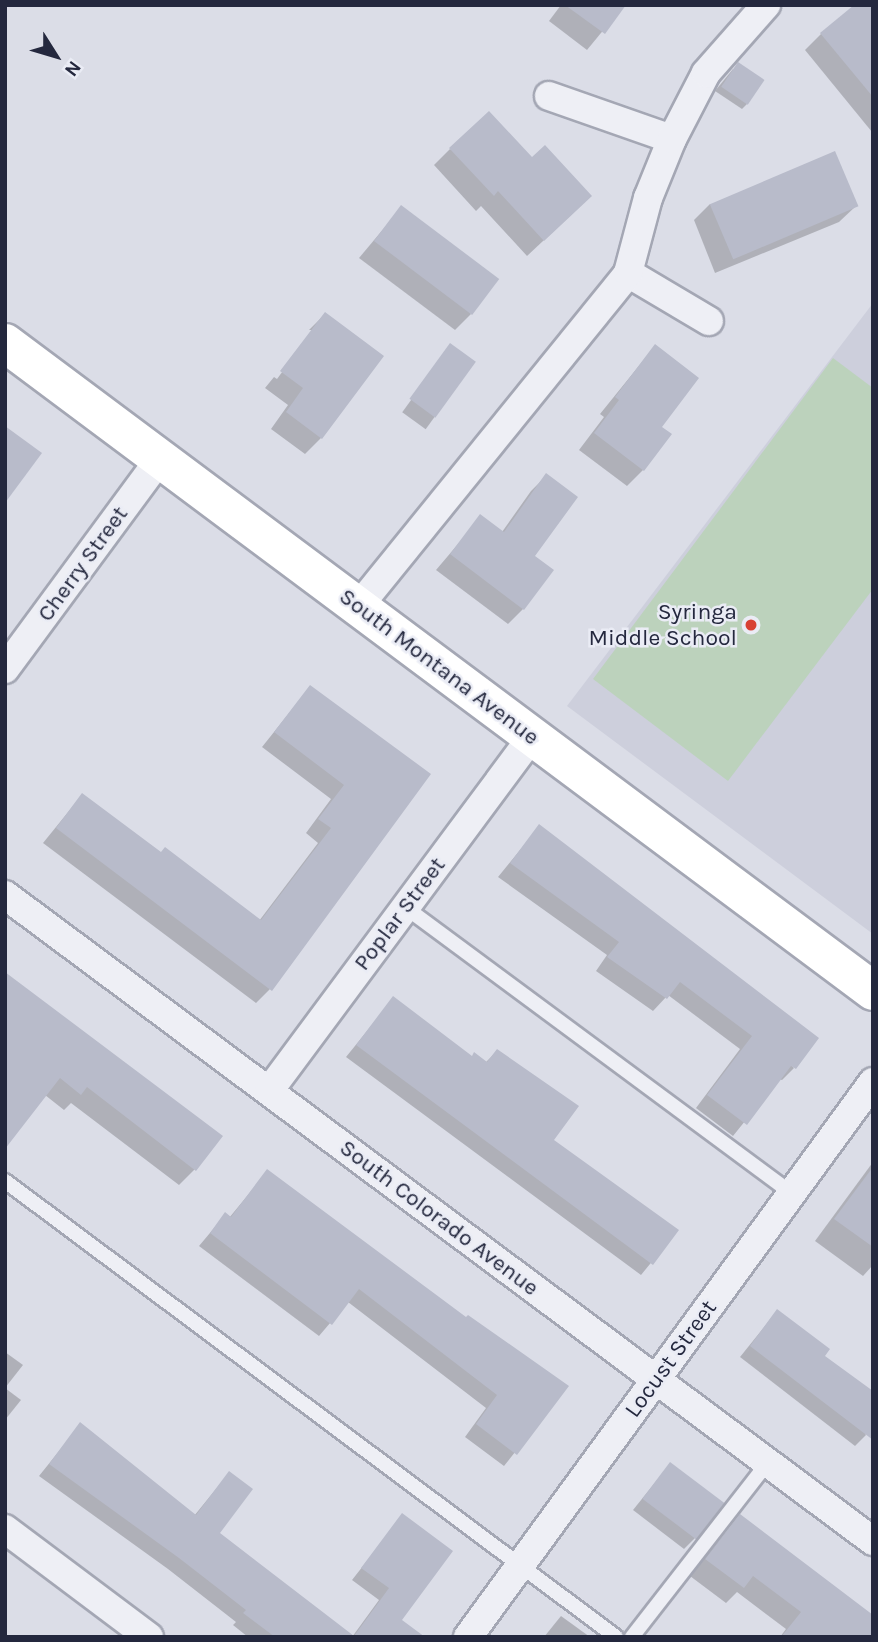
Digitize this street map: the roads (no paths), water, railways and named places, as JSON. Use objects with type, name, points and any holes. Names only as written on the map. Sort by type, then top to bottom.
[{"type":"street","points":[[358,607],[628,273],[648,198],[672,139],[706,73],[766,5]]},
{"type":"street","points":[[549,96],[672,139]]},
{"type":"street","points":[[628,273],[709,321]]},
{"type":"street","name":"South Montana Avenue","points":[[5,343],[873,991]]},
{"type":"street","name":"Cherry Street","points":[[5,670],[160,459]]},
{"type":"street","name":"Poplar Street","points":[[269,1091],[532,737]]},
{"type":"street","name":"South Colorado Avenue","points":[[5,895],[873,1541]]},
{"type":"street","name":"Locust Street","points":[[468,1637],[873,1082]]},
{"type":"street","points":[[5,1529],[149,1637]]},
{"type":"lane","points":[[405,907],[792,1193]]},
{"type":"lane","points":[[5,1181],[617,1637]]},
{"type":"lane","points":[[632,1637],[768,1462]]},
{"type":"place","name":"Syringa Middle School","points":[[751,625]]}]
